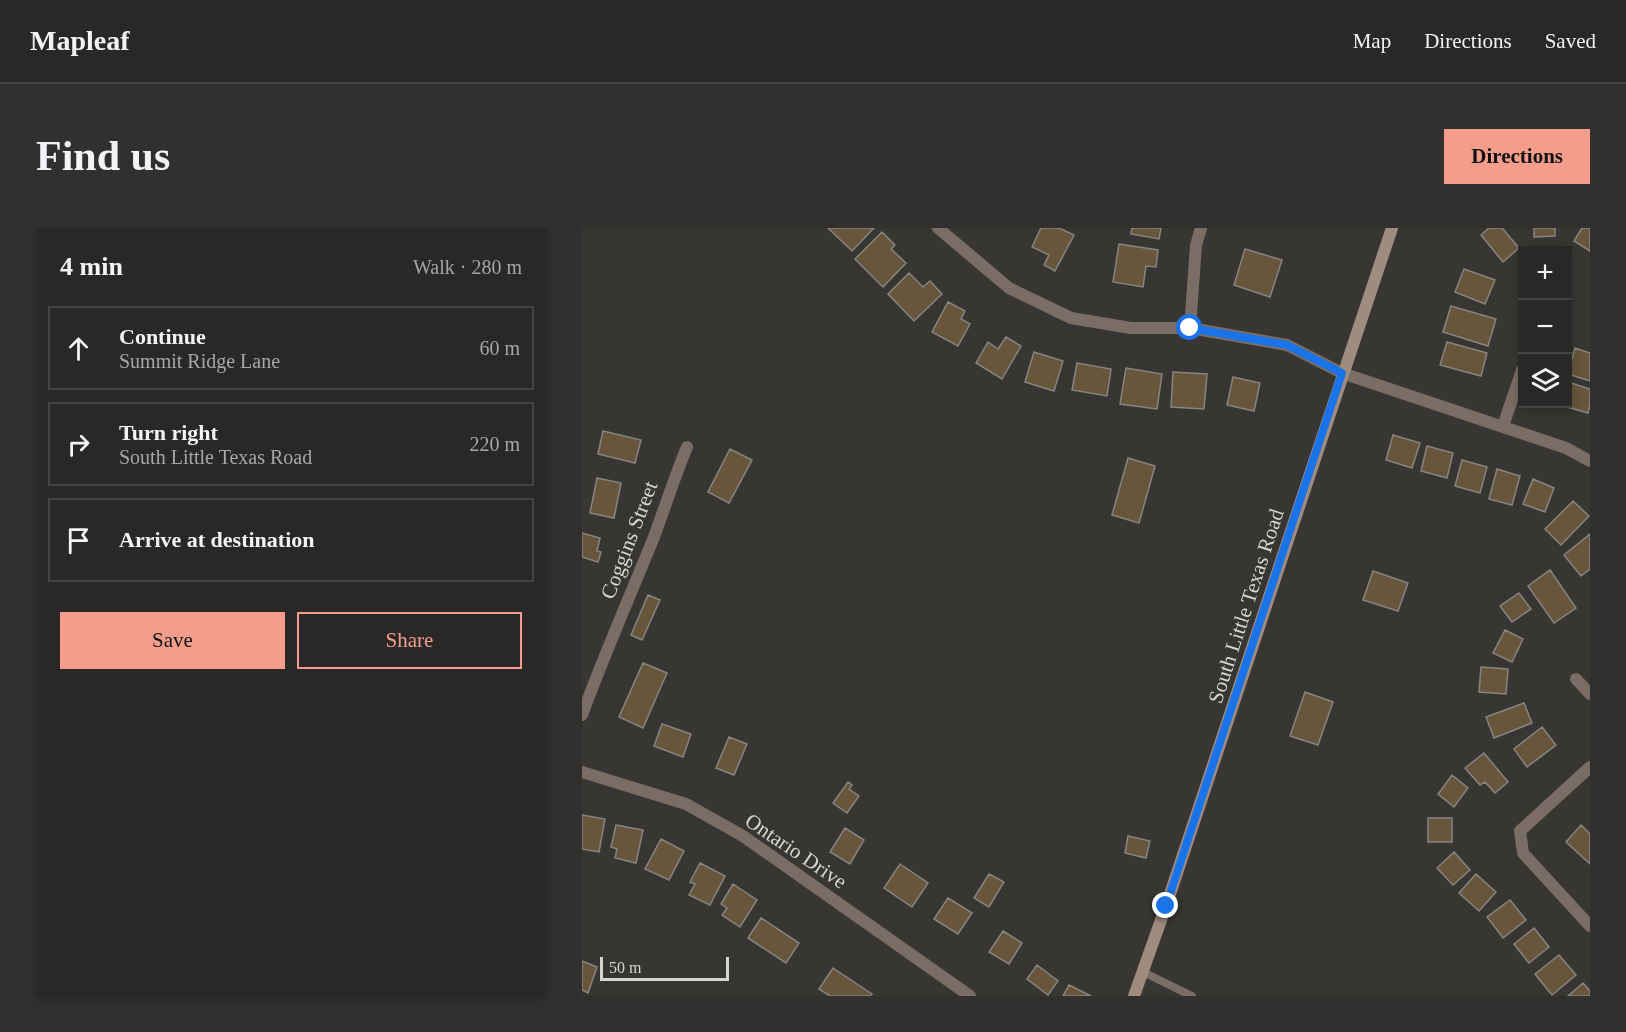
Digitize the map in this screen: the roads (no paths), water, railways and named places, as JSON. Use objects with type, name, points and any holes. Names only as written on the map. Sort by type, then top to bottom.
[{"type":"street","points":[[938,228],[1009,288],[1071,318],[1131,328],[1190,328],[1287,345],[1342,373],[1566,448],[1590,461]]},
{"type":"street","points":[[1190,328],[1196,245],[1201,228]]},
{"type":"street","name":"South Little Texas Road","points":[[1134,996],[1196,818],[1392,228]]},
{"type":"street","points":[[1503,426],[1518,382]]},
{"type":"street","name":"Coggins Street","points":[[582,715],[687,447]]},
{"type":"street","points":[[1576,679],[1590,694]]},
{"type":"street","points":[[1590,767],[1520,831],[1523,853],[1590,926]]},
{"type":"street","name":"Ontario Drive","points":[[582,772],[686,804],[743,836],[970,996]]},
{"type":"lane","points":[[1143,972],[1192,996]]}]
